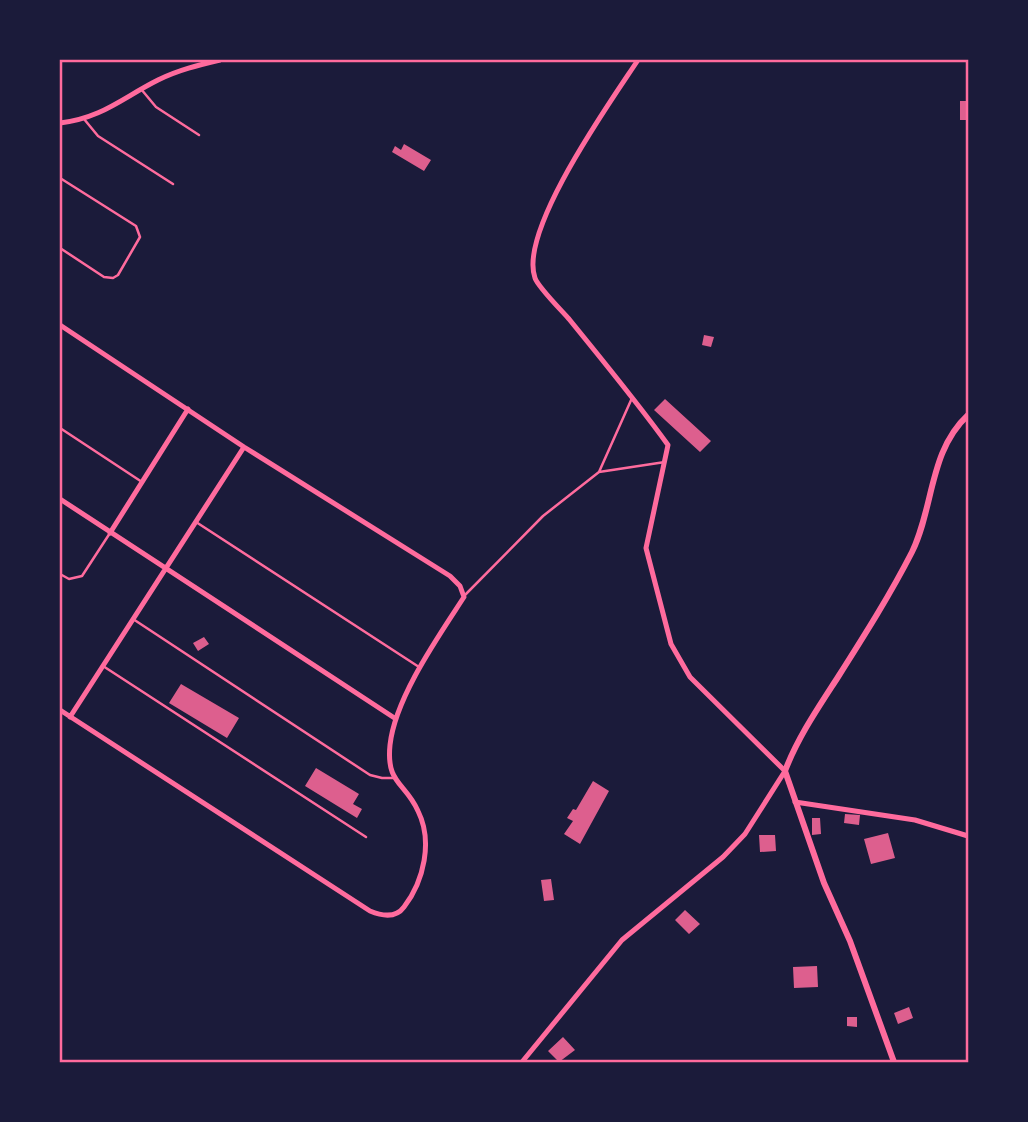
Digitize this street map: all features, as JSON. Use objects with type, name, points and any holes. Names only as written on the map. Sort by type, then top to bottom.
[{"type":"street","points":[[60,122],[103,113],[141,89],[176,72],[220,60]]},
{"type":"street","points":[[638,60],[565,173],[539,233],[534,251],[535,278],[632,396],[668,445],[646,548],[671,644],[690,677],[785,771],[824,883],[850,941],[894,1062]]},
{"type":"street","points":[[60,325],[244,447],[450,576],[460,586],[464,597],[419,667],[396,719],[390,745],[390,768],[394,778],[419,811],[424,824],[425,862],[416,887],[402,909],[387,915],[370,911],[60,710]]},
{"type":"street","points":[[110,533],[188,409]]},
{"type":"street","points":[[522,1062],[622,940],[723,856],[745,834],[785,771],[797,741],[875,618],[913,549],[942,452],[955,427],[968,415]]},
{"type":"street","points":[[70,717],[244,447]]},
{"type":"street","points":[[60,499],[396,719]]},
{"type":"street","points":[[795,802],[915,820],[968,836]]},
{"type":"lane","points":[[141,89],[156,107],[199,135]]},
{"type":"lane","points":[[84,119],[98,136],[173,184]]},
{"type":"lane","points":[[60,178],[136,226],[140,237],[118,275],[113,278],[104,277],[60,248]]},
{"type":"lane","points":[[464,597],[543,516],[599,472],[632,396]]},
{"type":"lane","points":[[60,428],[142,482]]},
{"type":"lane","points":[[599,472],[664,462]]},
{"type":"lane","points":[[196,522],[419,667]]},
{"type":"lane","points":[[60,574],[69,579],[82,576],[110,533]]},
{"type":"lane","points":[[134,619],[370,775],[394,778]]},
{"type":"lane","points":[[103,666],[366,837]]},
{"type":"building","points":[[960,101],[968,101],[968,120],[960,120]]},
{"type":"building","points":[[404,144],[431,160],[424,171],[392,152],[395,146],[401,150]]},
{"type":"building","points":[[704,335],[714,337],[711,347],[702,345]]},
{"type":"building","points":[[665,399],[711,441],[700,452],[654,410]]},
{"type":"building","points":[[204,637],[209,644],[198,651],[193,643]]},
{"type":"building","points":[[181,684],[239,718],[227,738],[169,703]]},
{"type":"building","points":[[316,768],[359,794],[353,804],[362,809],[357,818],[305,786]]},
{"type":"building","points":[[593,781],[609,791],[580,844],[564,834],[573,821],[567,818],[573,809],[576,810]]},
{"type":"building","points":[[845,814],[860,815],[859,825],[844,823]]},
{"type":"building","points":[[812,818],[820,818],[821,834],[812,835]]},
{"type":"building","points":[[888,833],[895,858],[871,864],[864,839]]},
{"type":"building","points":[[759,835],[775,835],[776,851],[760,852]]},
{"type":"building","points":[[551,879],[554,900],[544,901],[541,880]]},
{"type":"building","points":[[685,910],[700,924],[689,934],[675,920]]},
{"type":"building","points":[[817,966],[818,987],[794,988],[793,967]]},
{"type":"building","points":[[909,1007],[913,1018],[898,1024],[894,1013]]},
{"type":"building","points":[[847,1017],[857,1017],[857,1027],[847,1026]]},
{"type":"building","points":[[563,1037],[575,1050],[559,1062],[548,1051]]}]
